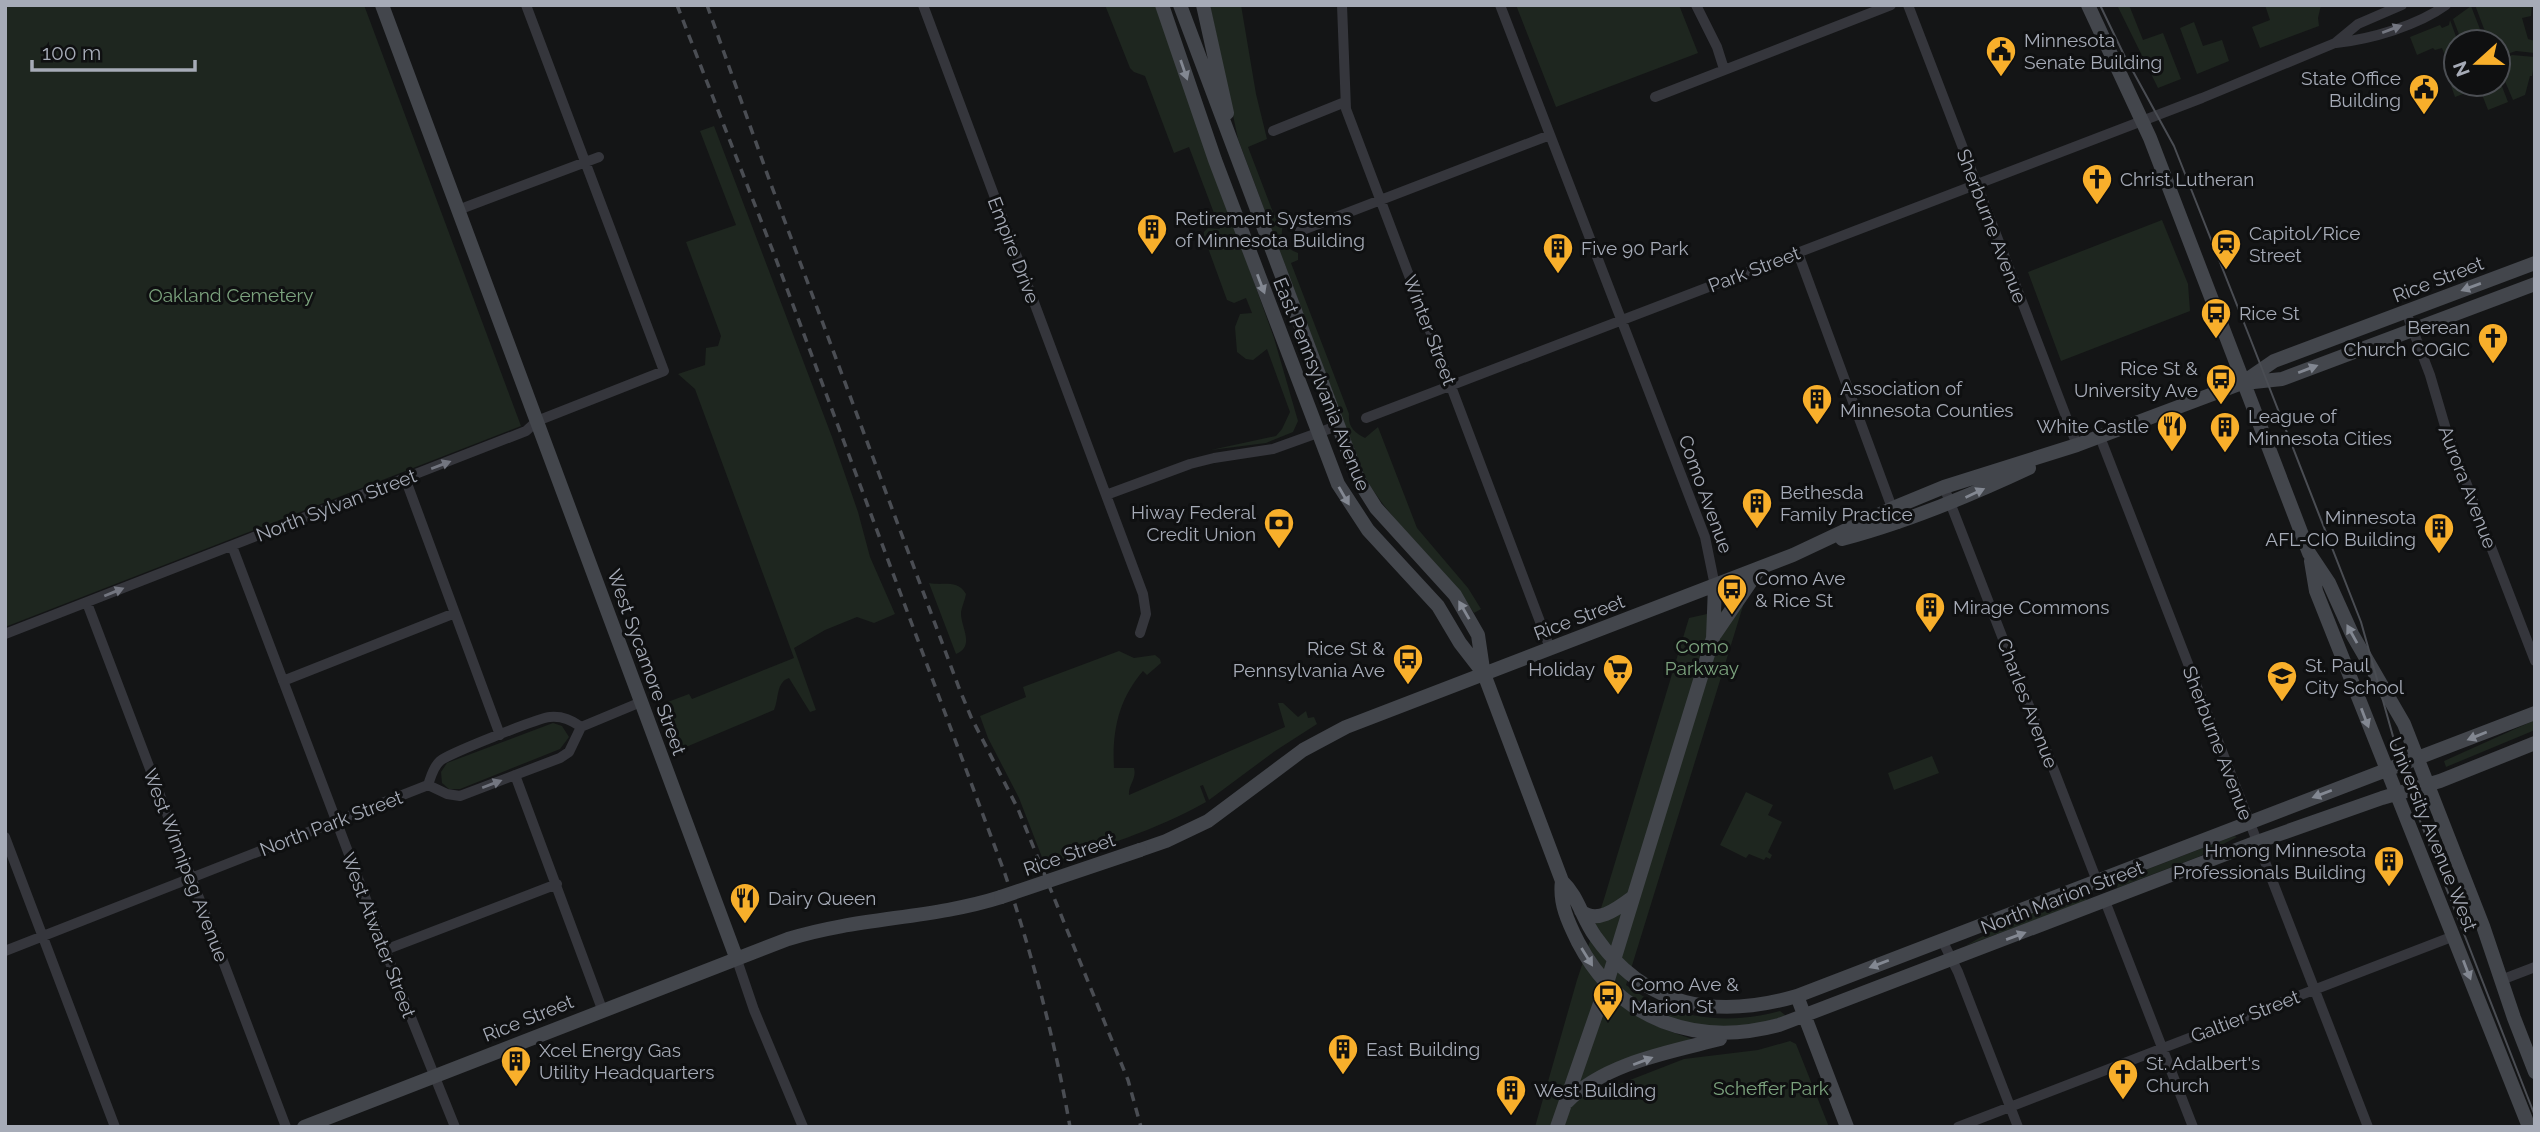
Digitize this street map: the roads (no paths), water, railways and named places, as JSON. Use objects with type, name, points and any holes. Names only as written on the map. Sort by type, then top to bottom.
[{"type":"main road","name":"West Sycamore Street","points":[[382,5],[736,957]]},
{"type":"main road","name":"East Pennsylvania Avenue","points":[[1162,5],[1215,160],[1338,484],[1355,513],[1430,595],[1483,674]]},
{"type":"main road","name":"East Pennsylvania Avenue","points":[[1180,5],[1359,481],[1376,508],[1445,582],[1465,610],[1478,635],[1483,674]]},
{"type":"main road","points":[[1203,5],[1236,158]]},
{"type":"main road","name":"University Avenue West","points":[[2088,5],[2143,121],[2309,553],[2316,591],[2529,1127]]},
{"type":"main road","name":"Rice Street","points":[[304,1127],[736,957],[815,930],[949,911],[1002,897],[1166,841],[1208,821],[1320,741],[1380,713],[1818,545],[1893,508],[1944,488],[2077,445],[2242,383],[2274,361],[2535,263]]},
{"type":"main road","name":"Rice Street","points":[[2242,383],[2282,379],[2535,284]]},
{"type":"main road","name":"Rice Street","points":[[1818,545],[1898,524],[1950,504],[2077,445]]},
{"type":"main road","name":"University Avenue West","points":[[2309,553],[2329,583],[2352,634],[2397,709],[2419,759],[2535,1072]]},
{"type":"main road","points":[[1713,638],[1760,568]]},
{"type":"main road","name":"Como Avenue","points":[[1557,1127],[1607,983],[1713,638],[1715,586]]},
{"type":"main road","points":[[1483,674],[1562,881]]},
{"type":"main road","name":"North Marion Street","points":[[1562,881],[1573,891],[1591,930],[1628,973],[1671,998],[1715,1008],[1746,1008],[1797,996],[2535,713]]},
{"type":"main road","name":"North Marion Street","points":[[1562,881],[1560,897],[1575,936],[1607,983],[1637,1008],[1666,1024],[1699,1032],[1738,1034],[1779,1025],[1804,1016],[2257,842],[2428,784],[2535,743]]},
{"type":"main road","points":[[1581,911],[1589,916],[1600,916],[1633,897]]},
{"type":"main road","points":[[1797,996],[1847,1127]]},
{"type":"main road","points":[[1563,1106],[1578,1091],[1603,1076],[1671,1050],[1738,1034]]},
{"type":"street","points":[[526,5],[584,163]]},
{"type":"street","name":"Empire Drive","points":[[923,5],[1143,594],[1146,614],[1139,633]]},
{"type":"street","name":"Winter Street","points":[[1342,5],[1345,102],[1550,648]]},
{"type":"street","name":"Como Avenue","points":[[1500,5],[1704,537],[1715,586]]},
{"type":"street","points":[[1696,5],[1717,47],[1724,69]]},
{"type":"street","points":[[1655,97],[1891,5]]},
{"type":"street","name":"Sherburne Avenue","points":[[1908,5],[2077,445]]},
{"type":"street","points":[[2335,43],[2358,24],[2402,5]]},
{"type":"street","points":[[2335,43],[2365,40],[2410,23],[2446,5]]},
{"type":"street","name":"Park Street","points":[[1366,418],[2143,121],[2335,43]]},
{"type":"street","points":[[1273,131],[1345,102]]},
{"type":"street","points":[[1300,231],[1550,135]]},
{"type":"street","points":[[458,210],[599,157]]},
{"type":"street","name":"North Sylvan Street","points":[[5,634],[526,431],[537,421],[664,371],[584,163]]},
{"type":"street","points":[[1798,253],[1898,524]]},
{"type":"street","name":"Aurora Avenue","points":[[2406,312],[2430,375],[2447,433],[2535,661]]},
{"type":"street","points":[[1106,495],[1190,464],[1273,449],[1337,425]]},
{"type":"street","name":"Sherburne Avenue","points":[[2099,437],[2368,1127]]},
{"type":"street","points":[[405,478],[500,735]]},
{"type":"street","name":"Charles Avenue","points":[[1944,488],[2097,880]]},
{"type":"street","name":"West Atwater Street","points":[[232,546],[335,821],[455,1127]]},
{"type":"street","name":"West Winnipeg Avenue","points":[[87,603],[286,1127]]},
{"type":"street","points":[[283,681],[455,614]]},
{"type":"street","points":[[428,785],[436,764],[445,757],[500,735],[548,717],[566,718],[581,727],[641,702]]},
{"type":"street","name":"North Park Street","points":[[5,951],[428,785],[447,794],[460,796],[560,758],[569,752],[581,727]]},
{"type":"street","points":[[515,775],[602,1009]]},
{"type":"street","points":[[5,838],[115,1127]]},
{"type":"street","points":[[385,950],[557,884]]},
{"type":"street","points":[[2105,901],[2193,1127]]},
{"type":"street","name":"Galtier Street","points":[[1958,1127],[2454,936]]},
{"type":"street","points":[[1942,940],[2018,1127]]},
{"type":"street","name":"West Sycamore Street","points":[[736,957],[754,1010],[803,1127]]},
{"type":"street","points":[[2501,980],[2535,967]]},
{"type":"tram line","points":[[2100,5],[2174,146],[2250,338],[2361,622],[2408,790],[2535,1116]]},
{"type":"railway","points":[[677,5],[774,254],[1005,874],[1042,999],[1070,1127]]},
{"type":"railway","points":[[707,5],[959,688],[1018,809],[1128,1080],[1141,1127]]},
{"type":"place","name":"Minnesota Senate Building","points":[[2001,78]]},
{"type":"place","name":"State Office Building","points":[[2424,116]]},
{"type":"place","name":"Christ Lutheran","points":[[2097,206]]},
{"type":"place","name":"Retirement Systems of Minnesota Building","points":[[1152,256]]},
{"type":"place","name":"Capitol/Rice Street","points":[[2226,271]]},
{"type":"place","name":"Five 90 Park","points":[[1558,275]]},
{"type":"place","name":"Rice St","points":[[2216,340]]},
{"type":"place","name":"Berean Church COGIC","points":[[2493,365]]},
{"type":"place","name":"Rice St & University Ave","points":[[2221,406]]},
{"type":"place","name":"Association of Minnesota Counties","points":[[1817,426]]},
{"type":"place","name":"White Castle","points":[[2172,453]]},
{"type":"place","name":"League of Minnesota Cities","points":[[2225,454]]},
{"type":"place","name":"Bethesda Family Practice","points":[[1757,530]]},
{"type":"place","name":"Hiway Federal Credit Union","points":[[1279,550]]},
{"type":"place","name":"Minnesota AFL-CIO Building","points":[[2439,555]]},
{"type":"place","name":"Como Ave & Rice St","points":[[1732,616]]},
{"type":"place","name":"Mirage Commons","points":[[1930,634]]},
{"type":"place","name":"Rice St & Pennsylvania Ave","points":[[1408,686]]},
{"type":"place","name":"Holiday","points":[[1618,696]]},
{"type":"place","name":"St. Paul City School","points":[[2282,703]]},
{"type":"place","name":"Hmong Minnesota Professionals Building","points":[[2389,888]]},
{"type":"place","name":"Dairy Queen","points":[[745,925]]},
{"type":"place","name":"Como Ave & Marion St","points":[[1608,1022]]},
{"type":"place","name":"East Building","points":[[1343,1076]]},
{"type":"place","name":"Xcel Energy Gas Utility Headquarters","points":[[516,1088]]},
{"type":"place","name":"St. Adalbert's Church","points":[[2123,1101]]},
{"type":"place","name":"West Building","points":[[1511,1117]]},
{"type":"park label","name":"Oakland Cemetery","points":[[231,295]]},
{"type":"park label","name":"Como Parkway","points":[[1702,657]]},
{"type":"park label","name":"Scheffer Park","points":[[1771,1088]]}]
